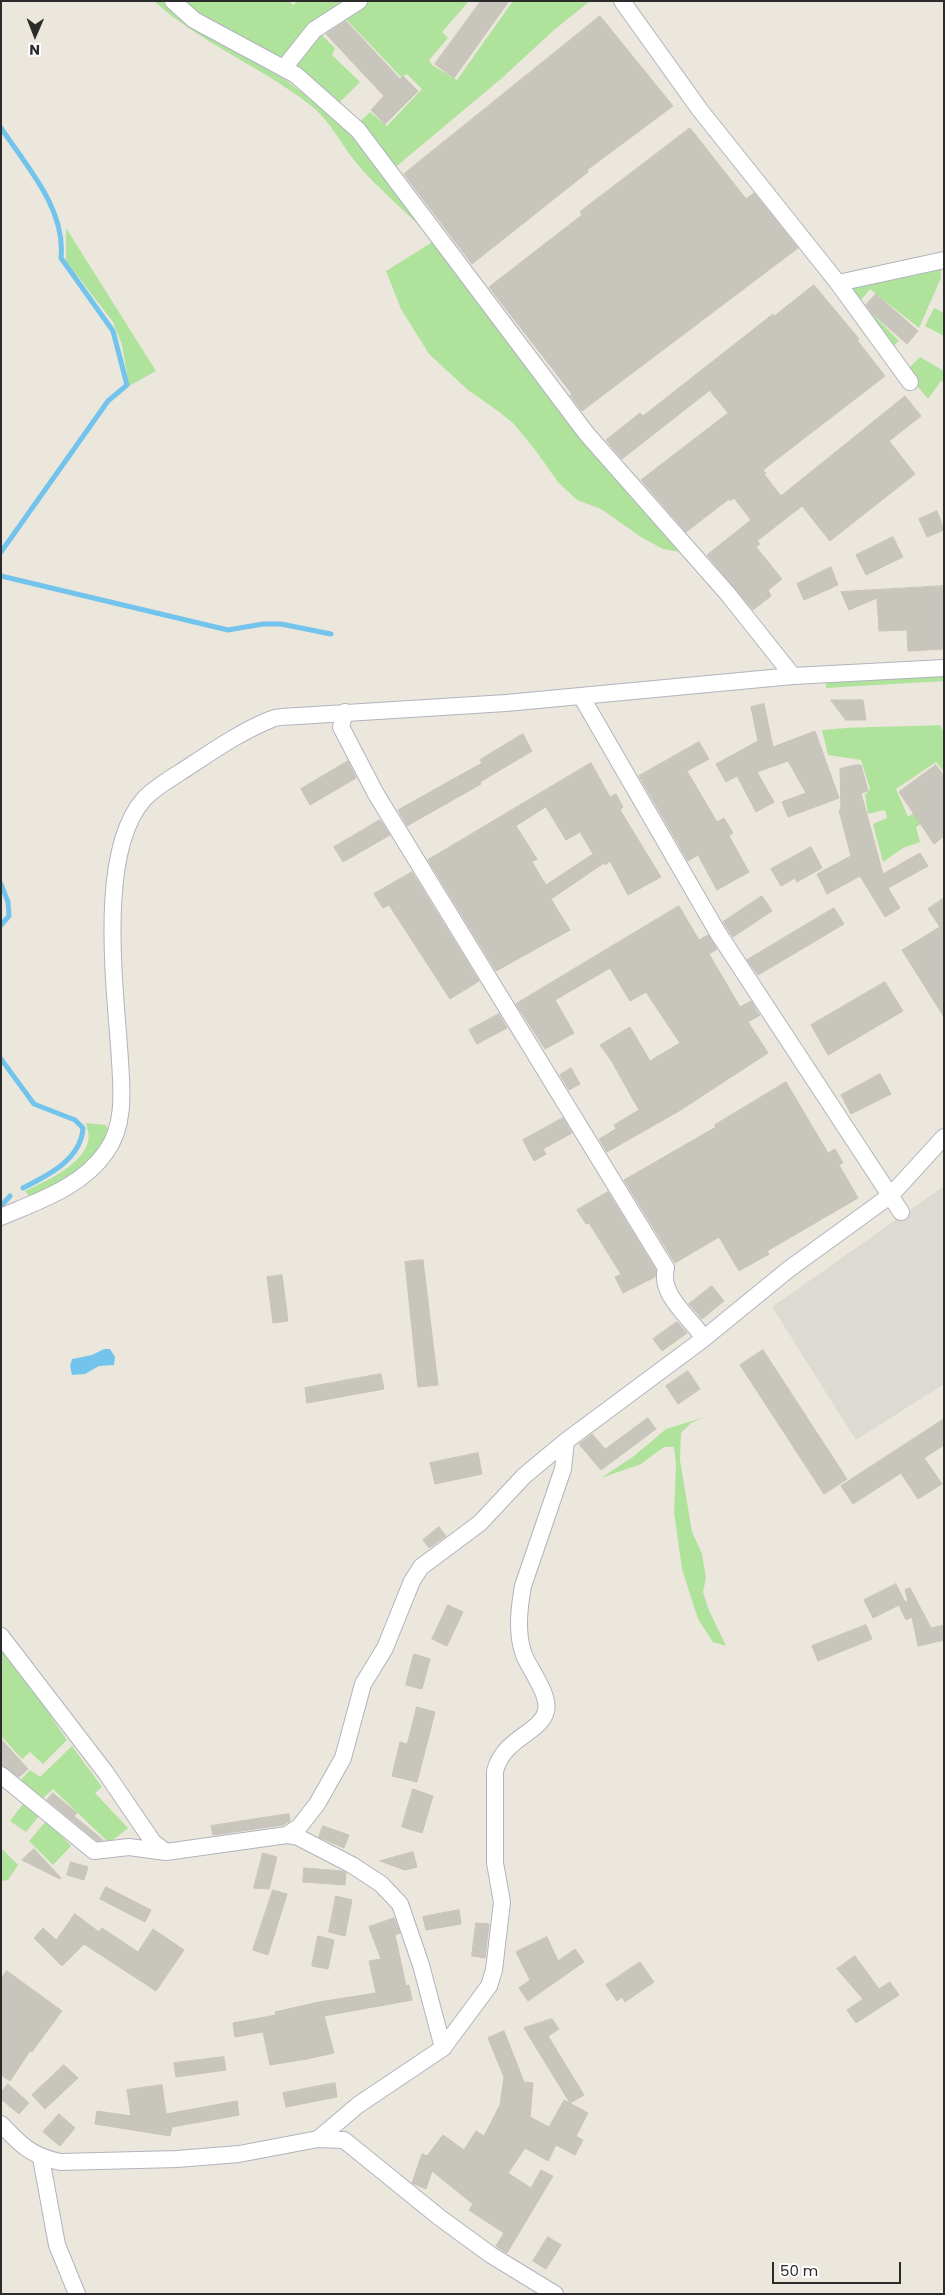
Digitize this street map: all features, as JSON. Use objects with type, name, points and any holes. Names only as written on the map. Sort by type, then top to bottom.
[{"type":"street","points":[[173,1],[194,20],[296,75],[358,130],[586,433],[727,593],[793,676]]},
{"type":"street","points":[[284,68],[314,30],[358,1]]},
{"type":"street","points":[[622,1],[700,110],[838,282],[910,382]]},
{"type":"street","points":[[838,282],[944,260]]},
{"type":"street","points":[[1,1217],[56,1193],[76,1181],[106,1152],[116,1131],[121,1113],[122,1086],[114,956],[114,884],[119,849],[132,816],[144,798],[160,786],[253,728],[274,719],[345,712],[506,703],[793,676],[944,668]]},
{"type":"street","points":[[581,696],[718,933],[901,1212]]},
{"type":"street","points":[[345,712],[341,727],[376,794],[666,1268],[663,1278],[667,1290],[700,1332],[702,1340]]},
{"type":"street","points":[[287,1835],[300,1827],[317,1804],[344,1758],[363,1684],[385,1648],[412,1581],[421,1567],[480,1523],[524,1476],[566,1441],[702,1340],[789,1269],[890,1195],[941,1145]]},
{"type":"street","points":[[318,2139],[358,2105],[443,2048],[489,1986],[494,1970],[502,1902],[496,1863],[495,1771],[498,1761],[505,1750],[541,1721],[546,1711],[544,1693],[524,1654],[519,1624],[520,1606],[526,1579],[563,1469],[566,1441]]},
{"type":"street","points":[[1,1636],[106,1773],[153,1842],[166,1852]]},
{"type":"street","points":[[1,1775],[94,1852],[128,1847],[166,1852],[287,1835],[298,1837],[352,1865],[381,1884],[400,1904],[422,1965],[443,2048]]},
{"type":"street","points":[[1,2124],[23,2148],[42,2158],[60,2162],[177,2159],[239,2154],[318,2139],[344,2140],[439,2217],[484,2250],[555,2294]]},
{"type":"street","points":[[42,2158],[56,2245],[77,2294]]},
{"type":"green space","points":[[154,1],[162,1],[186,21],[287,81],[347,126],[685,553],[663,549],[641,537],[601,509],[577,500],[558,482],[514,424],[468,390],[429,354],[401,309],[386,271],[434,241],[363,170],[328,123],[309,104],[271,78],[210,42]]},
{"type":"green space","points":[[179,1],[289,1],[293,5],[298,1],[344,1],[311,26],[281,61],[238,40]]},
{"type":"green space","points":[[370,1],[469,1],[442,32],[448,38],[429,60],[432,65],[457,80],[513,1],[590,1],[392,170],[359,123],[370,112],[387,126],[422,89],[407,74],[401,77],[343,16]]},
{"type":"green space","points":[[321,34],[335,48],[332,55],[360,82],[337,105],[290,66]]},
{"type":"green space","points":[[66,228],[156,371],[129,386],[122,345],[113,322],[66,261]]},
{"type":"green space","points":[[941,265],[941,278],[919,328],[870,289],[860,301],[899,341],[889,350],[842,284]]},
{"type":"green space","points":[[934,308],[944,313],[944,336],[925,326]]},
{"type":"green space","points":[[920,357],[944,371],[944,382],[941,381],[928,399],[913,381],[907,370]]},
{"type":"green space","points":[[944,673],[944,681],[826,688],[826,679]]},
{"type":"green space","points":[[940,725],[944,733],[944,772],[936,762],[896,789],[908,817],[944,790],[944,808],[916,827],[920,842],[903,848],[883,862],[873,824],[887,818],[885,810],[868,814],[865,795],[870,789],[861,760],[828,755],[822,730]]},
{"type":"green space","points":[[86,1123],[106,1125],[110,1133],[101,1151],[74,1174],[31,1199],[25,1191],[62,1172],[84,1150],[89,1139]]},
{"type":"green space","points":[[705,1417],[691,1423],[681,1433],[680,1460],[692,1532],[702,1554],[706,1578],[703,1592],[708,1608],[726,1646],[713,1642],[698,1619],[682,1569],[674,1512],[676,1465],[674,1447],[664,1447],[641,1464],[601,1478],[634,1456],[666,1429]]},
{"type":"green space","points":[[1,1648],[27,1681],[67,1740],[43,1764],[30,1752],[22,1759],[1,1736]]},
{"type":"green space","points":[[72,1746],[102,1787],[95,1793],[128,1828],[109,1843],[53,1789],[39,1802],[18,1783],[30,1770],[40,1777]]},
{"type":"green space","points":[[23,1804],[39,1816],[26,1832],[10,1821]]},
{"type":"green space","points":[[47,1820],[71,1846],[53,1865],[29,1841]]},
{"type":"green space","points":[[1,1848],[18,1865],[8,1880],[1,1881]]},
{"type":"shaded area","points":[[944,1186],[944,1384],[856,1440],[772,1307]]},
{"type":"water","points":[[104,1349],[110,1349],[115,1357],[114,1365],[99,1366],[85,1374],[72,1375],[70,1366],[72,1359],[92,1355]]},
{"type":"building","points":[[481,1],[509,1],[454,78],[435,64]]},
{"type":"building","points":[[600,16],[673,106],[587,170],[588,172],[472,264],[404,174]]},
{"type":"building","points":[[346,21],[400,79],[403,76],[418,91],[385,124],[371,110],[384,96],[326,34]]},
{"type":"building","points":[[690,128],[746,199],[754,193],[798,248],[582,411],[570,395],[572,394],[489,287],[582,215],[580,212]]},
{"type":"building","points":[[814,285],[859,339],[857,340],[885,376],[763,470],[766,473],[764,474],[781,496],[905,396],[921,416],[889,441],[915,474],[830,541],[802,506],[757,541],[760,544],[756,547],[782,579],[768,590],[771,596],[753,610],[707,555],[751,520],[734,498],[730,501],[729,499],[686,532],[641,480],[728,413],[710,390],[622,459],[606,440],[640,413],[643,416],[773,314],[774,316]]},
{"type":"building","points":[[876,294],[918,331],[907,344],[872,313],[866,305]]},
{"type":"building","points":[[937,511],[944,530],[927,537],[919,519]]},
{"type":"building","points":[[893,537],[903,557],[866,575],[856,555]]},
{"type":"building","points":[[831,567],[838,585],[804,600],[797,584]]},
{"type":"building","points":[[944,586],[944,649],[908,651],[907,630],[879,631],[877,598],[849,610],[841,592]]},
{"type":"building","points":[[831,700],[863,700],[866,720],[846,720]]},
{"type":"building","points":[[764,704],[773,747],[815,731],[839,798],[788,817],[782,802],[806,793],[788,761],[757,772],[774,802],[756,812],[737,776],[726,782],[716,764],[758,741],[751,707]]},
{"type":"building","points":[[523,734],[532,751],[480,782],[481,784],[407,826],[398,810],[482,763],[480,760]]},
{"type":"building","points":[[699,742],[709,759],[687,771],[717,822],[724,818],[733,833],[729,836],[749,872],[717,890],[698,855],[688,861],[639,776]]},
{"type":"building","points":[[348,761],[356,778],[310,805],[301,789]]},
{"type":"building","points":[[591,763],[610,797],[616,794],[623,807],[620,810],[661,877],[628,895],[610,861],[605,865],[604,863],[551,899],[570,930],[496,971],[428,860]],"holes":[[[546,807],[566,840],[580,832],[593,854],[546,885],[532,862],[537,859],[516,826]]]},
{"type":"building","points":[[861,765],[868,791],[861,793],[883,874],[920,853],[928,866],[888,888],[900,908],[885,917],[860,876],[827,894],[817,874],[851,856],[839,810],[841,810],[840,769]]},
{"type":"building","points":[[936,765],[944,776],[944,836],[934,844],[899,792]]},
{"type":"building","points":[[380,820],[390,835],[343,862],[334,847]]},
{"type":"building","points":[[811,847],[822,868],[797,882],[795,878],[781,886],[771,869]]},
{"type":"building","points":[[412,872],[479,981],[450,999],[389,905],[383,908],[374,894]]},
{"type":"building","points":[[762,896],[772,911],[733,937],[723,922]]},
{"type":"building","points":[[944,898],[944,1017],[902,950],[940,927],[928,909]]},
{"type":"building","points":[[679,906],[699,940],[708,935],[717,949],[709,954],[740,1007],[751,1001],[760,1015],[748,1022],[768,1053],[679,1111],[607,1152],[599,1139],[616,1129],[614,1125],[639,1110],[611,1060],[600,1045],[630,1027],[650,1061],[680,1043],[646,992],[630,1001],[610,968],[555,1000],[574,1033],[545,1049],[516,1004]]},
{"type":"building","points":[[834,908],[844,924],[758,975],[747,960]]},
{"type":"building","points":[[885,982],[903,1011],[828,1055],[811,1025]]},
{"type":"building","points":[[499,1014],[507,1028],[477,1044],[469,1030]]},
{"type":"building","points":[[571,1068],[580,1084],[569,1090],[560,1075]]},
{"type":"building","points":[[880,1074],[891,1094],[851,1114],[841,1095]]},
{"type":"building","points":[[786,1082],[828,1153],[835,1149],[843,1163],[839,1165],[858,1198],[767,1251],[769,1254],[739,1271],[719,1237],[675,1263],[624,1180],[716,1127],[715,1125]]},
{"type":"building","points":[[563,1118],[572,1133],[543,1149],[546,1154],[534,1161],[523,1140]]},
{"type":"building","points":[[608,1192],[656,1270],[655,1277],[623,1293],[615,1277],[621,1274],[589,1223],[586,1224],[577,1210]]},
{"type":"building","points":[[423,1260],[438,1385],[418,1387],[405,1262]]},
{"type":"building","points":[[282,1275],[288,1321],[273,1323],[267,1277]]},
{"type":"building","points":[[712,1286],[724,1301],[702,1319],[689,1304]]},
{"type":"building","points":[[677,1322],[687,1333],[662,1351],[653,1339]]},
{"type":"building","points":[[763,1350],[847,1479],[824,1494],[740,1365]]},
{"type":"building","points":[[688,1371],[700,1389],[678,1404],[666,1386]]},
{"type":"building","points":[[381,1374],[384,1389],[307,1403],[305,1388]]},
{"type":"building","points":[[648,1418],[656,1429],[601,1470],[579,1444],[592,1434],[605,1449]]},
{"type":"building","points":[[944,1419],[944,1445],[924,1458],[942,1484],[918,1499],[901,1473],[853,1504],[841,1486]]},
{"type":"building","points":[[478,1453],[482,1474],[435,1484],[430,1463]]},
{"type":"building","points":[[439,1527],[446,1536],[429,1548],[423,1540]]},
{"type":"building","points":[[896,1584],[905,1602],[873,1618],[864,1600]]},
{"type":"building","points":[[910,1588],[931,1628],[944,1625],[944,1640],[918,1646],[912,1617],[906,1620],[899,1605],[908,1601],[905,1590]]},
{"type":"building","points":[[448,1605],[463,1612],[447,1646],[432,1639]]},
{"type":"building","points":[[866,1625],[872,1639],[818,1661],[812,1646]]},
{"type":"building","points":[[414,1654],[430,1659],[422,1689],[406,1685]]},
{"type":"building","points":[[417,1707],[435,1712],[417,1782],[392,1776],[400,1742],[407,1744]]},
{"type":"building","points":[[1,1739],[28,1769],[19,1777],[1,1765]]},
{"type":"building","points":[[413,1789],[433,1796],[422,1833],[402,1827]]},
{"type":"building","points":[[53,1793],[77,1813],[74,1816],[103,1840],[97,1841],[47,1800]]},
{"type":"building","points":[[289,1814],[290,1821],[283,1825],[213,1835],[211,1826]]},
{"type":"building","points":[[323,1826],[349,1835],[344,1848],[319,1837]]},
{"type":"building","points":[[34,1849],[61,1878],[60,1879],[22,1860]]},
{"type":"building","points":[[413,1852],[417,1867],[405,1870],[380,1861]]},
{"type":"building","points":[[263,1853],[277,1857],[269,1889],[254,1888]]},
{"type":"building","points":[[71,1862],[88,1867],[84,1880],[67,1875]]},
{"type":"building","points":[[304,1868],[342,1871],[346,1873],[345,1885],[303,1882]]},
{"type":"building","points":[[106,1887],[151,1910],[145,1922],[100,1899]]},
{"type":"building","points":[[273,1890],[287,1894],[268,1955],[253,1950]]},
{"type":"building","points":[[336,1896],[352,1900],[345,1936],[329,1932]]},
{"type":"building","points":[[459,1910],[461,1924],[426,1930],[423,1917]]},
{"type":"building","points":[[75,1914],[99,1932],[102,1928],[138,1952],[153,1929],[184,1950],[156,1991],[84,1944],[62,1966],[34,1938],[43,1928],[56,1940]]},
{"type":"building","points":[[394,1918],[400,1933],[395,1935],[406,1986],[409,1985],[412,2000],[324,2016],[334,2053],[307,2059],[270,2065],[263,2032],[235,2037],[233,2023],[276,2015],[275,2012],[319,2002],[376,1993],[369,1961],[381,1959],[369,1927]]},
{"type":"building","points":[[476,1923],[489,1924],[485,1958],[472,1956]]},
{"type":"building","points":[[318,1936],[334,1940],[328,1969],[312,1966]]},
{"type":"building","points":[[547,1937],[558,1961],[575,1949],[584,1962],[528,2001],[519,1988],[530,1980],[516,1952]]},
{"type":"building","points":[[855,1956],[879,1989],[890,1982],[899,1995],[856,2023],[847,2010],[863,1999],[837,1969]]},
{"type":"building","points":[[640,1962],[654,1982],[625,2002],[622,1997],[617,2001],[606,1985]]},
{"type":"building","points":[[7,1971],[62,2011],[32,2052],[30,2051],[10,2081],[1,2075],[1,1979]]},
{"type":"building","points":[[552,2019],[559,2029],[548,2036],[584,2095],[570,2103],[524,2028]]},
{"type":"building","points":[[504,2031],[524,2082],[533,2083],[530,2117],[549,2127],[564,2100],[588,2113],[576,2136],[583,2140],[575,2155],[556,2145],[548,2161],[525,2148],[508,2173],[531,2188],[541,2170],[553,2176],[507,2253],[496,2246],[504,2233],[469,2210],[473,2204],[432,2171],[426,2189],[412,2183],[422,2154],[427,2156],[443,2135],[464,2150],[476,2131],[484,2136],[500,2105],[504,2077],[488,2038]]},
{"type":"building","points":[[224,2057],[226,2070],[176,2077],[174,2063]]},
{"type":"building","points":[[64,2065],[78,2078],[45,2109],[32,2095]]},
{"type":"building","points":[[335,2083],[337,2097],[286,2107],[283,2093]]},
{"type":"building","points":[[8,2084],[29,2103],[19,2114],[1,2099],[1,2093]]},
{"type":"building","points":[[162,2085],[166,2114],[237,2101],[239,2115],[172,2127],[170,2136],[95,2124],[97,2111],[131,2116],[127,2090]]},
{"type":"building","points":[[59,2114],[75,2128],[60,2146],[43,2132]]},
{"type":"building","points":[[548,2237],[561,2245],[546,2269],[533,2261]]},
{"type":"waterway","points":[[1,128],[33,173],[51,206],[61,240],[61,258],[113,331],[127,385],[108,401],[1,552]]},
{"type":"waterway","points":[[1,576],[228,630],[263,624],[281,624],[331,634]]},
{"type":"waterway","points":[[1,884],[8,902],[9,916],[1,925]]},
{"type":"waterway","points":[[1,1059],[34,1104],[75,1120],[83,1128],[81,1139],[70,1157],[43,1178],[23,1188]]},
{"type":"waterway","points":[[1,1206],[10,1196]]}]
